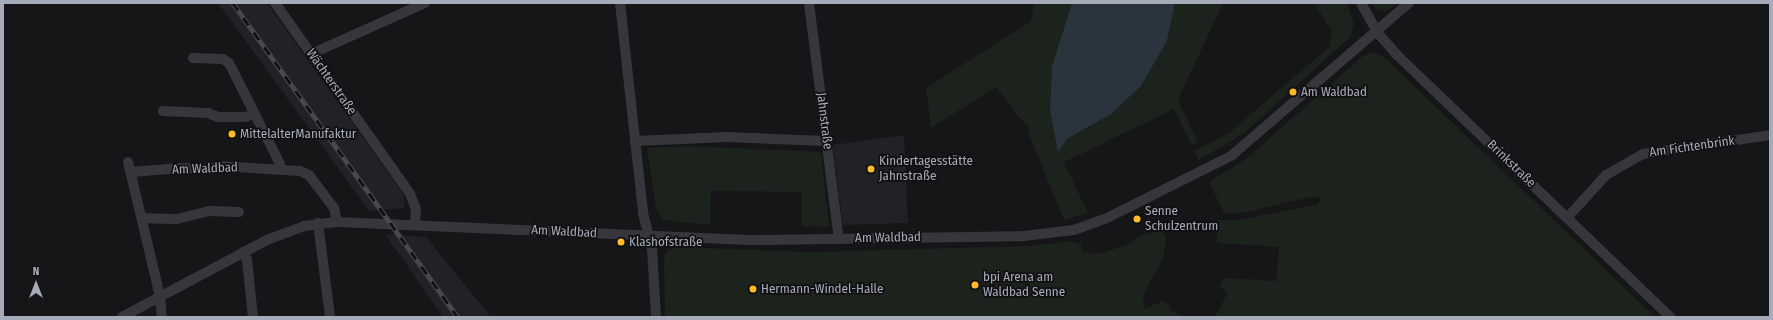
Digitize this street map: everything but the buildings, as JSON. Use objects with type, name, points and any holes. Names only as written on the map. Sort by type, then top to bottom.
[{"type":"street","name":"Wächterstraße","points":[[275,3],[410,194],[416,209],[415,224]]},
{"type":"street","points":[[311,54],[425,3]]},
{"type":"street","points":[[620,3],[643,213],[653,259],[656,317]]},
{"type":"street","name":"Jahnstraße","points":[[809,3],[839,239]]},
{"type":"street","name":"Brinkstraße","points":[[1361,3],[1377,32],[1396,54],[1670,317]]},
{"type":"street","name":"Am Waldbad","points":[[122,317],[243,252],[290,230],[318,223],[415,224],[754,240],[1024,236],[1074,230],[1098,222],[1231,156],[1409,3]]},
{"type":"street","points":[[193,58],[226,60],[280,164],[280,169]]},
{"type":"street","points":[[163,111],[208,113],[218,117],[245,117],[254,114]]},
{"type":"street","name":"Am Fichtenbrink","points":[[1567,218],[1606,175],[1643,154],[1770,135]]},
{"type":"street","points":[[635,141],[727,137],[826,141]]},
{"type":"street","points":[[128,162],[160,296],[162,317]]},
{"type":"street","name":"Am Waldbad","points":[[131,172],[181,168],[209,169],[219,166],[300,171],[309,175],[334,208],[337,222]]},
{"type":"street","points":[[142,218],[177,219],[209,211],[239,212]]},
{"type":"street","points":[[318,223],[330,317]]},
{"type":"street","points":[[243,252],[247,260],[253,317]]},
{"type":"shaded area","points":[[218,3],[267,3],[404,195],[404,208],[369,211]]},
{"type":"shaded area","points":[[1034,3],[1072,3],[1052,66],[1050,111],[1058,151],[1067,139],[1111,114],[1141,86],[1167,41],[1175,3],[1223,3],[1178,100],[1198,142],[1192,145],[1174,109],[1064,162],[1088,213],[1064,220],[1029,135],[1028,126],[1023,122],[996,87],[931,128],[926,88],[1031,21]]},
{"type":"shaded area","points":[[1072,3],[1175,3],[1167,41],[1141,86],[1111,114],[1067,139],[1058,152],[1050,111],[1052,66]]},
{"type":"shaded area","points":[[1314,3],[1347,3],[1354,24],[1350,37],[1243,134],[1199,160],[1194,151],[1229,133],[1329,47],[1332,31]]},
{"type":"shaded area","points":[[1370,3],[1399,3],[1385,11],[1378,10]]},
{"type":"shaded area","points":[[1374,52],[1385,58],[1655,317],[1215,317],[1227,293],[1220,287],[1224,278],[1276,281],[1279,247],[1217,243],[1217,220],[1240,220],[1318,204],[1320,198],[1311,197],[1241,213],[1224,213],[1209,182],[1246,159],[1363,56]]},
{"type":"shaded area","name":"Kindertagesstätte Jahnstraße","points":[[904,135],[908,223],[843,225],[833,145]]},
{"type":"shaded area","points":[[687,146],[821,152],[829,227],[802,226],[802,192],[711,191],[710,225],[662,220],[656,208],[647,148]]},
{"type":"shaded area","points":[[1162,231],[1167,239],[1162,260],[1143,296],[1145,309],[1162,301],[1170,305],[1170,310],[1183,317],[665,317],[664,256],[668,250],[677,247],[811,252],[1031,246],[1071,241],[1081,244],[1082,252],[1099,254],[1129,244],[1139,236]]},
{"type":"shaded area","points":[[385,234],[426,237],[491,317],[443,317]]},
{"type":"railway","points":[[233,3],[458,317]]},
{"type":"place","name":"Am Waldbad","points":[[1293,92]]},
{"type":"place","name":"MittelalterManufaktur","points":[[232,134]]},
{"type":"place","name":"Kindertagesstätte Jahnstraße","points":[[871,169]]},
{"type":"place","name":"Senne Schulzentrum","points":[[1137,219]]},
{"type":"place","name":"Klashofstraße","points":[[621,242]]},
{"type":"place","name":"bpi Arena am Waldbad Senne","points":[[975,285]]},
{"type":"place","name":"Hermann-Windel-Halle","points":[[753,289]]}]
